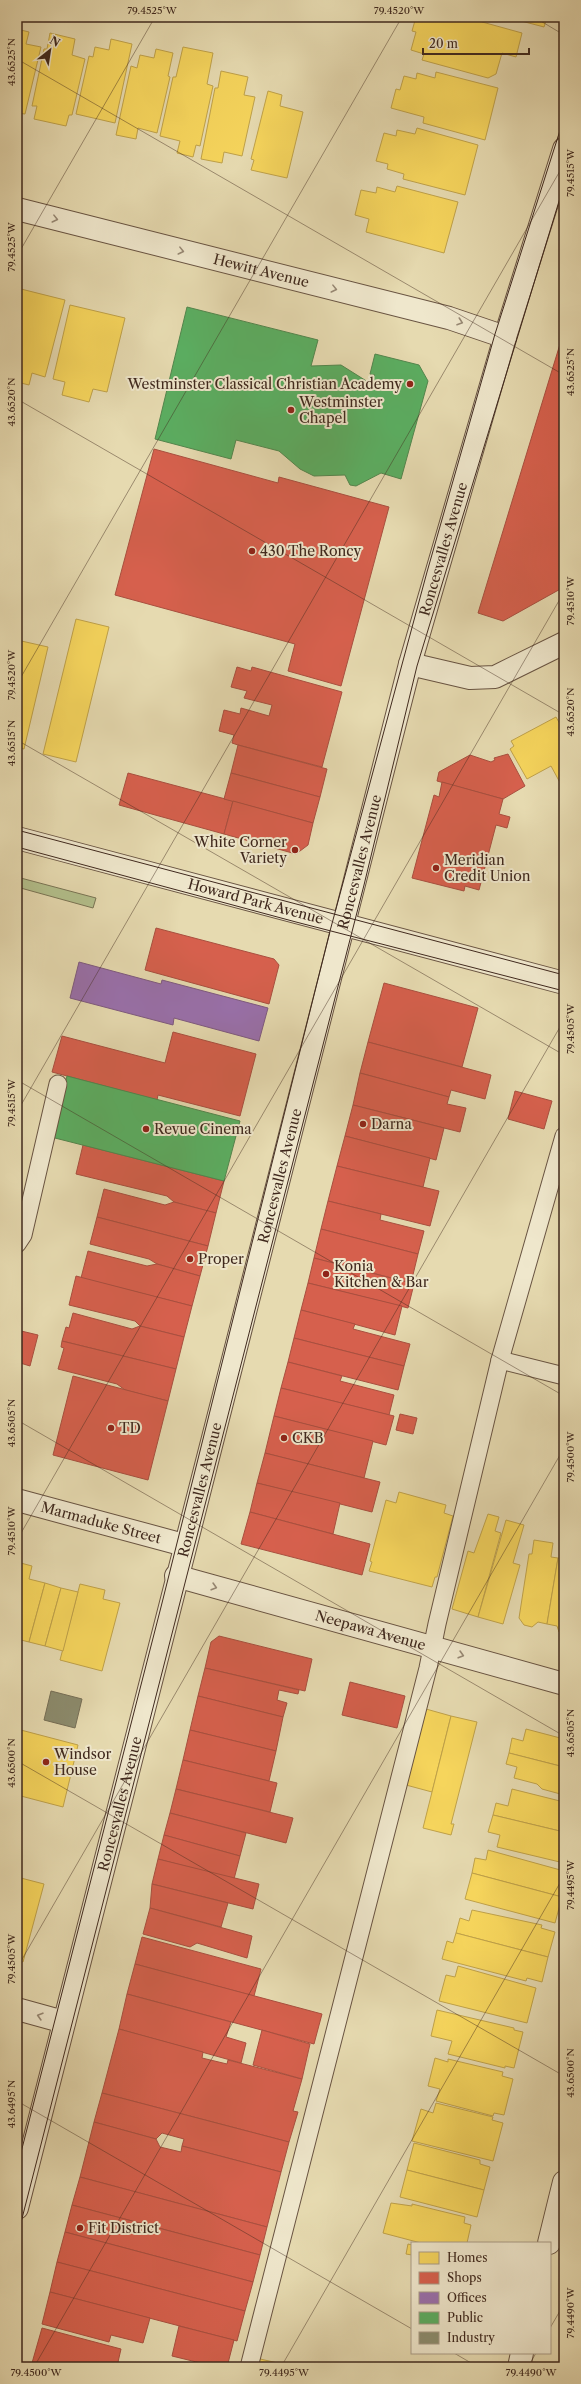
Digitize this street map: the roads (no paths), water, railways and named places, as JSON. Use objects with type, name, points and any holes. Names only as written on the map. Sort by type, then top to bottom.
[{"type":"street","name":"Roncesvalles Avenue","points":[[17,2208],[176,1576],[410,664],[505,337],[564,149]]},
{"type":"street","name":"Hewitt Avenue","points":[[17,209],[449,318],[505,337]]},
{"type":"street","points":[[410,664],[470,678],[495,677],[564,643]]},
{"type":"street","name":"Howard Park Avenue","points":[[17,838],[564,984]]},
{"type":"street","name":"Marmaduke Street","points":[[17,1500],[184,1545]]},
{"type":"street","name":"Neepawa Avenue","points":[[176,1576],[564,1684]]},
{"type":"street","points":[[17,2009],[64,2022]]},
{"type":"street","points":[[549,2242],[564,2182]]},
{"type":"street","points":[[519,2367],[522,2354]]},
{"type":"lane","points":[[17,1244],[23,1235],[58,1084]]},
{"type":"lane","points":[[249,2367],[432,1647],[500,1360],[564,1136]]},
{"type":"lane","points":[[500,1360],[564,1376]]},
{"type":"tram line","points":[[17,2168],[161,1607],[330,931],[427,572],[495,334],[564,118]]},
{"type":"tram line","points":[[17,2238],[364,885],[417,666],[564,185]]},
{"type":"tram line","points":[[17,830],[564,975]]},
{"type":"tram line","points":[[17,847],[296,922],[564,991]]},
{"type":"place","name":"Westminster Classical Christian Academy","points":[[410,384]]},
{"type":"place","name":"Westminster Chapel","points":[[291,410]]},
{"type":"place","name":"430 The Roncy","points":[[252,551]]},
{"type":"place","name":"White Corner Variety","points":[[295,850]]},
{"type":"place","name":"Meridian Credit Union","points":[[436,868]]},
{"type":"place","name":"Darna","points":[[363,1124]]},
{"type":"place","name":"Revue Cinema","points":[[146,1129]]},
{"type":"place","name":"Proper","points":[[190,1259]]},
{"type":"place","name":"Konia Kitchen & Bar","points":[[326,1274]]},
{"type":"place","name":"TD","points":[[111,1428]]},
{"type":"place","name":"CKB","points":[[284,1438]]},
{"type":"place","name":"Windsor House","points":[[46,1762]]},
{"type":"place","name":"Fit District","points":[[80,2228]]}]
